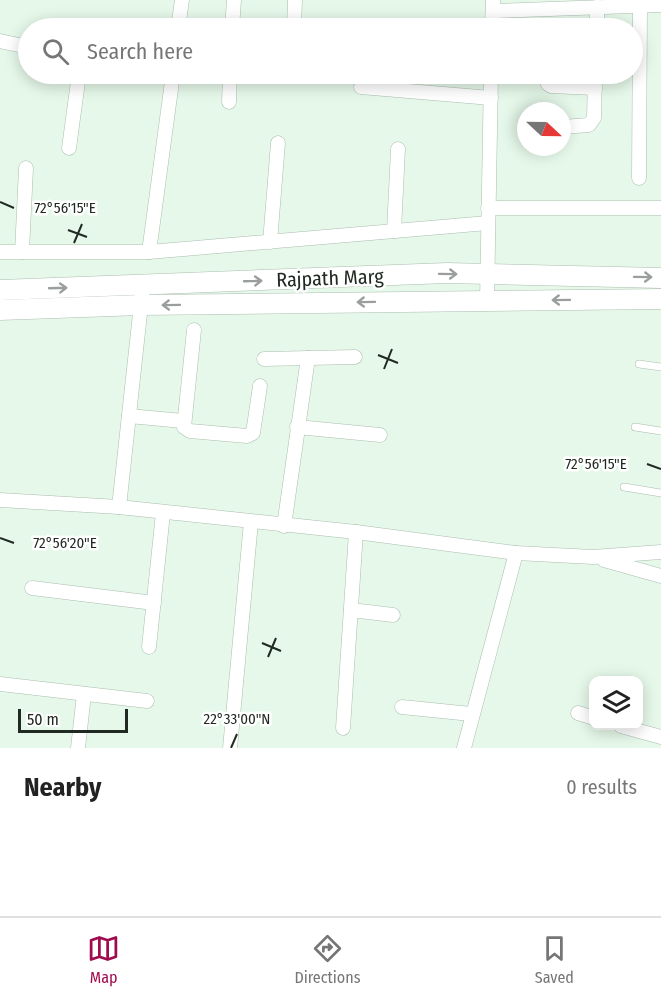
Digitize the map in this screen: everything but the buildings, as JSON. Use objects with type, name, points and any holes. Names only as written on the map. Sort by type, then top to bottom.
[{"type":"main road","name":"Rajpath Marg","points":[[0,310],[142,295],[447,273],[487,276],[661,278]]},
{"type":"main road","name":"Rajpath Marg","points":[[0,290],[142,295],[487,300],[661,299]]},
{"type":"street","points":[[179,18],[182,0]]},
{"type":"street","points":[[233,18],[234,0]]},
{"type":"street","points":[[294,18],[295,0]]},
{"type":"street","points":[[493,5],[597,7],[661,5]]},
{"type":"street","points":[[640,6],[640,18]]},
{"type":"street","points":[[597,7],[597,18]]},
{"type":"street","points":[[0,41],[18,45]]},
{"type":"street","points":[[69,148],[78,84]]},
{"type":"street","points":[[149,252],[172,84]]},
{"type":"street","points":[[229,102],[230,84]]},
{"type":"street","points":[[487,300],[491,84]]},
{"type":"street","points":[[548,84],[595,88]]},
{"type":"street","points":[[571,127],[589,125],[594,118],[595,84]]},
{"type":"street","points":[[639,178],[640,84]]},
{"type":"street","points":[[362,87],[491,98]]},
{"type":"street","points":[[270,242],[278,142]]},
{"type":"street","points":[[394,231],[398,149]]},
{"type":"street","points":[[22,252],[26,168]]},
{"type":"street","points":[[488,208],[661,208]]},
{"type":"street","points":[[0,252],[149,252],[488,223]]},
{"type":"street","points":[[119,507],[142,295]]},
{"type":"street","points":[[194,330],[184,427],[190,431],[247,436],[253,433],[260,386]]},
{"type":"street","points":[[264,359],[355,357]]},
{"type":"street","points":[[284,526],[308,358]]},
{"type":"street","points":[[129,416],[183,421]]},
{"type":"street","points":[[297,427],[380,435]]},
{"type":"street","points":[[0,503],[119,507],[356,532],[516,553],[593,556],[661,552]]},
{"type":"street","points":[[149,647],[163,513]]},
{"type":"street","points":[[230,748],[251,522]]},
{"type":"street","points":[[343,728],[356,532]]},
{"type":"street","points":[[464,748],[471,714],[516,553]]},
{"type":"street","points":[[593,556],[661,576]]},
{"type":"street","points":[[32,588],[154,603]]},
{"type":"street","points":[[351,610],[393,615]]},
{"type":"street","points":[[0,684],[147,701]]},
{"type":"street","points":[[78,748],[84,694]]},
{"type":"street","points":[[402,706],[471,714]]},
{"type":"street","points":[[578,713],[589,716]]},
{"type":"street","points":[[637,730],[661,736]]},
{"type":"lane","points":[[639,364],[661,367]]},
{"type":"lane","points":[[635,427],[661,431]]},
{"type":"lane","points":[[624,487],[661,493]]}]
